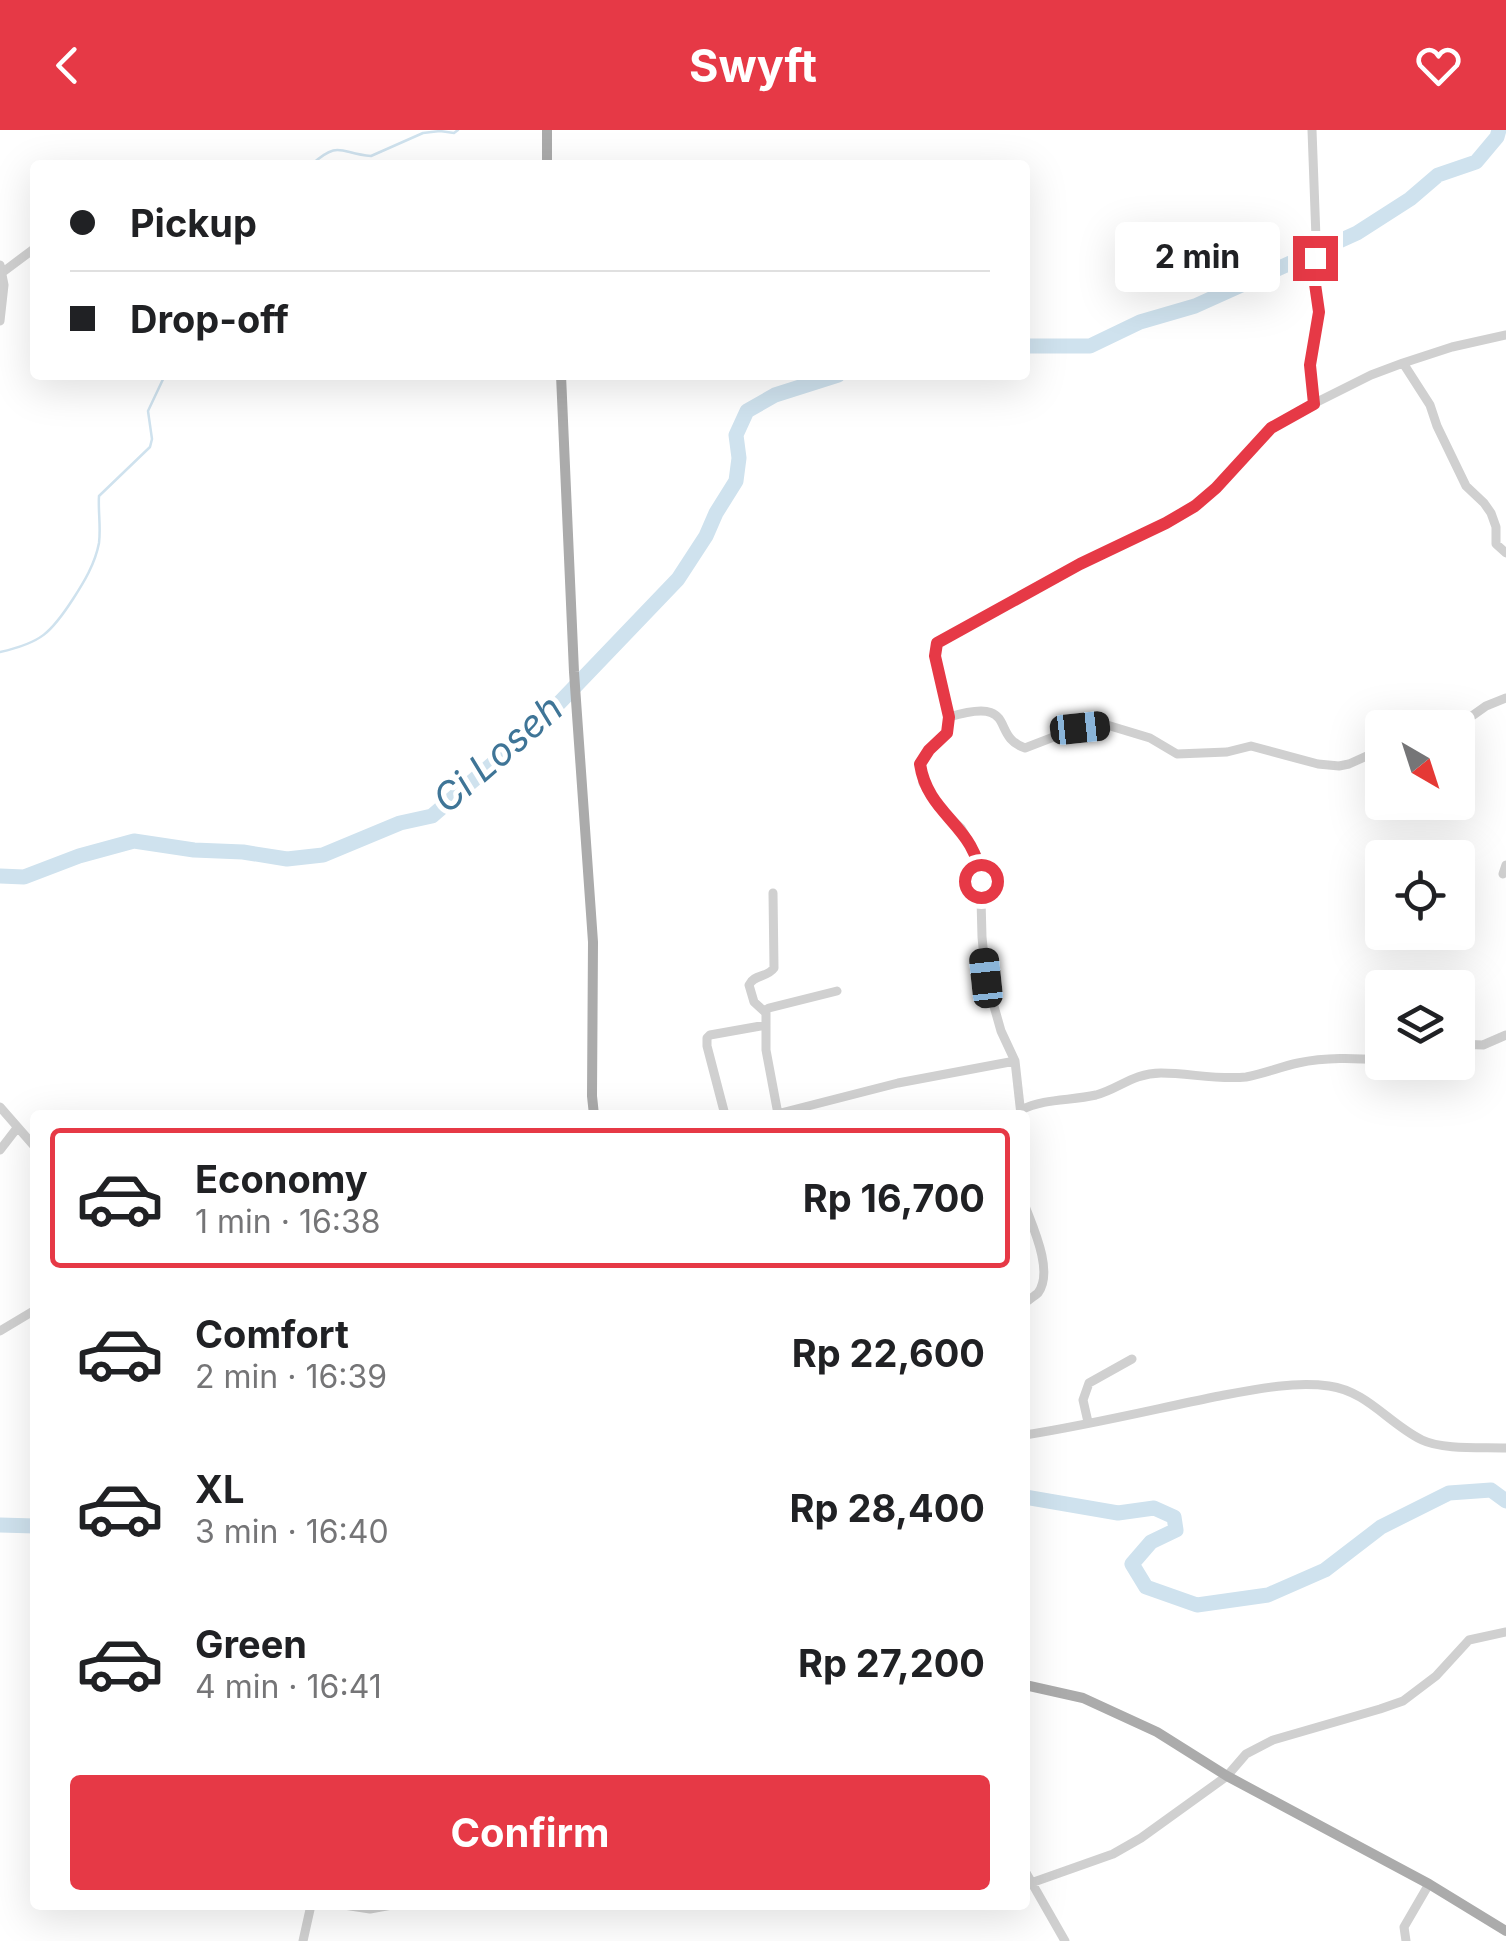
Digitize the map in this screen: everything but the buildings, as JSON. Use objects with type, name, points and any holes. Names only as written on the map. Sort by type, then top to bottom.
[{"type":"main road","points":[[547,130],[547,160]]},
{"type":"main road","points":[[562,380],[574,672],[592,942],[593,1110]]},
{"type":"main road","points":[[1030,1686],[1083,1698],[1169,1739],[1227,1776],[1429,1884],[1506,1931]]},
{"type":"street","points":[[1312,130],[1314,277],[1319,312],[1310,365],[1314,404]]},
{"type":"street","points":[[0,321],[2,268],[30,251]]},
{"type":"street","points":[[1021,1110],[1014,1061],[1001,1032],[986,978],[980,861],[961,828],[938,807],[923,782],[920,764],[947,733],[949,717],[935,656],[937,643],[1195,506],[1271,428],[1314,404],[1402,362],[1506,335]]},
{"type":"street","points":[[1402,362],[1430,405],[1466,486],[1491,513],[1496,544],[1506,553]]},
{"type":"street","points":[[1475,714],[1506,698]]},
{"type":"street","points":[[949,717],[973,710],[989,712],[1001,719],[1014,743],[1025,748],[1077,728],[1107,725],[1150,738],[1182,754],[1228,752],[1251,746],[1339,766],[1365,757]]},
{"type":"street","points":[[766,1012],[754,1002],[748,984],[774,968],[773,894]]},
{"type":"street","points":[[775,1110],[766,1050],[766,1012],[769,1008],[837,992]]},
{"type":"street","points":[[723,1110],[707,1038],[766,1025]]},
{"type":"street","points":[[1475,1045],[1506,1036]]},
{"type":"street","points":[[1025,1110],[1052,1100],[1099,1094],[1122,1082],[1158,1073],[1226,1078],[1252,1076],[1298,1063],[1365,1059]]},
{"type":"street","points":[[791,1110],[898,1082],[1014,1061]]},
{"type":"street","points":[[0,1107],[30,1141]]},
{"type":"street","points":[[0,1150],[18,1128]]},
{"type":"street","points":[[1030,1219],[1044,1271],[1038,1292],[1030,1299]]},
{"type":"street","points":[[0,1331],[30,1313]]},
{"type":"street","points":[[1088,1422],[1083,1406],[1088,1383],[1132,1360]]},
{"type":"street","points":[[1030,1434],[1266,1387],[1329,1386],[1352,1392],[1424,1441],[1506,1448]]},
{"type":"street","points":[[1065,1941],[1031,1883],[1113,1854],[1155,1829],[1227,1776],[1246,1754],[1273,1740],[1380,1710],[1402,1700],[1436,1676],[1469,1640],[1506,1632]]},
{"type":"street","points":[[1406,1941],[1404,1928],[1429,1884]]},
{"type":"street","points":[[303,1941],[310,1910]]},
{"type":"waterway","points":[[317,160],[335,150],[371,156],[423,133],[458,130]]},
{"type":"waterway","name":"Ci Loseh","points":[[1030,346],[1090,346],[1140,322],[1195,306],[1357,233],[1410,199],[1438,175],[1476,162],[1499,130]]},
{"type":"waterway","points":[[0,652],[44,635],[81,586],[99,543],[99,496],[150,447],[148,411],[163,380]]},
{"type":"waterway","name":"Ci Loseh","points":[[0,876],[24,877],[134,841],[287,859],[323,855],[400,823],[432,816],[541,722],[678,579],[736,481],[736,435],[747,411],[775,395],[822,380]]},
{"type":"waterway","points":[[1030,1498],[1118,1513],[1154,1508],[1174,1517],[1176,1530],[1151,1542],[1132,1564],[1146,1587],[1197,1605],[1268,1595],[1325,1570],[1381,1527],[1449,1493],[1491,1490],[1506,1501]]},
{"type":"waterway","points":[[0,1525],[30,1526]]},
{"type":"route","points":[[981,881],[980,861],[961,828],[938,807],[923,782],[920,764],[947,733],[949,717],[935,656],[937,643],[1195,506],[1271,428],[1314,404],[1310,365],[1319,312],[1315,258]]}]
